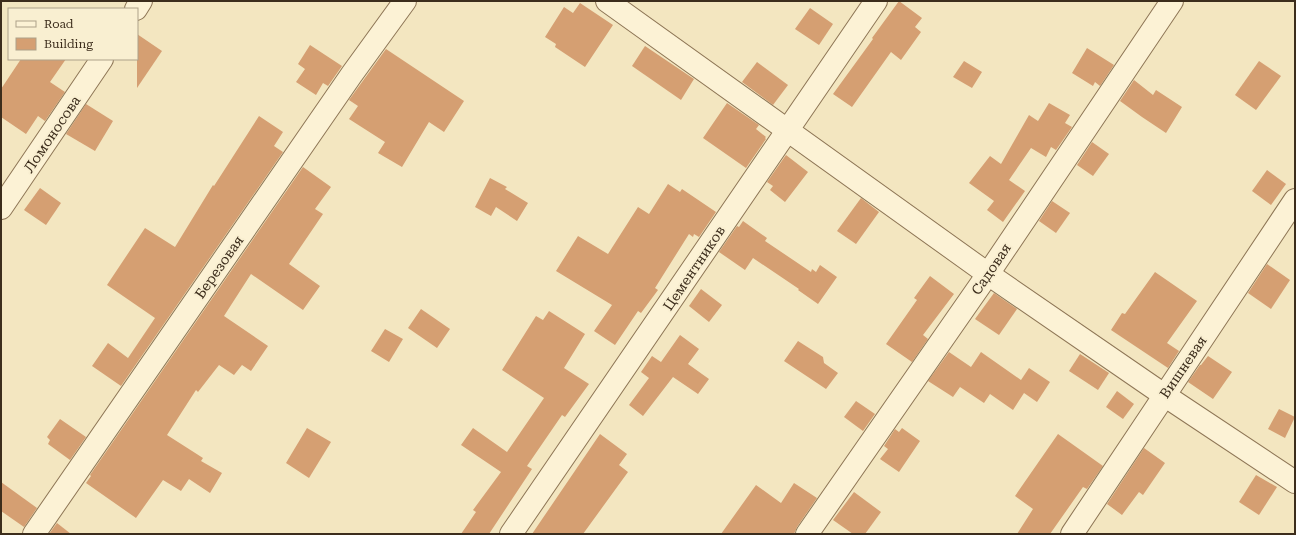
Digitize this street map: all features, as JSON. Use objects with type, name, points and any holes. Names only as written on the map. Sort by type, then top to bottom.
[{"type":"street","name":"Березовая","points":[[34,534],[352,74],[405,1]]},
{"type":"street","points":[[607,1],[988,274],[1164,396],[1295,482]]},
{"type":"street","name":"Цементников","points":[[511,534],[876,1]]},
{"type":"street","name":"Садовая","points":[[807,534],[988,274],[1172,1]]},
{"type":"street","name":"Ломоносова","points":[[1,208],[101,60]]},
{"type":"street","name":"Вишневая","points":[[1072,534],[1295,200]]},
{"type":"building","points":[[899,1],[922,18],[915,27],[921,32],[901,60],[891,52],[852,107],[833,94]]},
{"type":"building","points":[[580,3],[613,25],[585,67],[555,47],[556,44],[545,37],[564,7],[573,13]]},
{"type":"building","points":[[810,8],[833,24],[819,45],[795,29]]},
{"type":"building","points":[[138,35],[162,51],[137,88],[137,60]]},
{"type":"building","points":[[310,45],[342,66],[328,86],[323,83],[316,95],[296,82],[305,69],[298,64]]},
{"type":"building","points":[[645,46],[694,79],[681,100],[632,66]]},
{"type":"building","points":[[1087,48],[1114,65],[1100,86],[1095,82],[1093,86],[1072,73]]},
{"type":"building","points":[[386,49],[464,101],[444,132],[429,122],[402,167],[378,153],[385,142],[349,119],[358,106],[349,100]]},
{"type":"building","points":[[20,60],[65,60],[50,82],[65,92],[45,121],[38,116],[26,134],[1,117],[1,89]]},
{"type":"building","points":[[964,61],[982,72],[972,88],[953,77]]},
{"type":"building","points":[[1259,61],[1281,76],[1256,110],[1235,95]]},
{"type":"building","points":[[757,62],[788,85],[773,105],[742,82]]},
{"type":"building","points":[[1134,80],[1153,95],[1156,90],[1182,107],[1166,133],[1120,101]]},
{"type":"building","points":[[727,103],[759,125],[756,129],[766,137],[746,168],[703,138]]},
{"type":"building","points":[[1049,103],[1070,115],[1065,123],[1072,127],[1056,150],[1051,147],[1046,157],[1031,148],[1009,180],[1025,191],[1003,222],[987,210],[994,201],[969,183],[990,156],[1001,164],[1029,115],[1038,121]]},
{"type":"building","points":[[86,104],[113,121],[95,151],[66,134]]},
{"type":"building","points":[[259,116],[283,132],[274,146],[283,152],[121,386],[92,366],[108,343],[128,358],[155,318],[107,285],[145,228],[175,247],[213,185],[214,186]]},
{"type":"building","points":[[1092,142],[1109,154],[1093,176],[1077,165]]},
{"type":"building","points":[[786,155],[808,172],[785,202],[770,190],[773,186],[767,182]]},
{"type":"building","points":[[303,167],[331,187],[315,209],[323,214],[289,264],[320,286],[303,310],[251,274],[224,316],[268,346],[251,371],[242,365],[234,375],[219,365],[198,392],[196,390],[167,435],[203,458],[201,461],[222,473],[210,493],[189,479],[181,491],[163,480],[136,518],[86,483],[91,476],[90,475]]},
{"type":"building","points":[[1267,170],[1286,184],[1271,205],[1252,191]]},
{"type":"building","points":[[490,178],[507,187],[505,189],[528,203],[517,221],[496,207],[491,216],[475,207]]},
{"type":"building","points":[[668,184],[680,192],[682,189],[716,212],[699,237],[694,234],[693,237],[689,234],[655,288],[658,290],[641,313],[638,311],[615,345],[594,331],[612,305],[556,271],[578,236],[608,254],[638,207],[649,214]]},
{"type":"building","points":[[40,188],[61,203],[46,225],[24,210]]},
{"type":"building","points":[[861,198],[879,212],[856,244],[837,231]]},
{"type":"building","points":[[1052,201],[1070,213],[1056,233],[1039,221]]},
{"type":"building","points":[[743,221],[767,238],[765,241],[811,272],[812,269],[816,272],[820,265],[837,277],[818,304],[798,290],[799,289],[753,258],[745,270],[719,252],[737,226],[739,227]]},
{"type":"building","points":[[1267,264],[1290,280],[1271,309],[1248,293]]},
{"type":"building","points":[[1155,272],[1197,301],[1167,343],[1179,351],[1168,368],[1111,330],[1122,313],[1125,314]]},
{"type":"building","points":[[930,276],[954,294],[923,335],[928,339],[912,362],[886,344],[917,300],[914,298]]},
{"type":"building","points":[[701,289],[722,305],[709,322],[689,306]]},
{"type":"building","points":[[994,293],[1017,309],[999,335],[975,319]]},
{"type":"building","points":[[421,309],[450,329],[437,348],[408,328]]},
{"type":"building","points":[[549,311],[585,334],[564,368],[589,384],[565,417],[562,415],[527,466],[532,469],[489,534],[461,534],[476,512],[473,510],[501,472],[461,445],[473,428],[507,452],[544,398],[502,370],[536,316],[543,320]]},
{"type":"building","points":[[385,329],[403,339],[389,362],[371,351]]},
{"type":"building","points":[[680,335],[699,349],[688,364],[709,379],[698,394],[673,377],[643,416],[629,405],[649,378],[641,372],[652,356],[661,362]]},
{"type":"building","points":[[798,341],[823,357],[824,363],[838,373],[826,389],[784,361]]},
{"type":"building","points":[[949,352],[971,367],[981,352],[1021,380],[1029,368],[1050,382],[1037,402],[1024,393],[1013,410],[990,394],[984,403],[960,387],[953,397],[928,381]]},
{"type":"building","points":[[1080,354],[1109,373],[1098,390],[1069,371]]},
{"type":"building","points":[[1208,356],[1232,372],[1213,399],[1188,382]]},
{"type":"building","points":[[1117,391],[1134,404],[1123,419],[1106,407]]},
{"type":"building","points":[[856,401],[875,414],[863,431],[844,417]]},
{"type":"building","points":[[1279,409],[1295,417],[1285,438],[1268,429]]},
{"type":"building","points":[[60,419],[86,437],[70,460],[48,444],[50,440],[47,437]]},
{"type":"building","points":[[307,428],[331,442],[309,478],[286,463]]},
{"type":"building","points":[[902,428],[920,441],[899,472],[880,459],[888,449],[884,446],[895,429],[899,432]]},
{"type":"building","points":[[600,434],[627,454],[619,465],[628,472],[583,534],[532,534]]},
{"type":"building","points":[[1058,434],[1103,466],[1087,489],[1083,487],[1050,534],[1017,534],[1033,509],[1015,496]]},
{"type":"building","points":[[1144,448],[1165,463],[1143,495],[1139,492],[1122,515],[1107,504]]},
{"type":"building","points":[[1256,475],[1277,487],[1259,515],[1239,502]]},
{"type":"building","points":[[1,482],[37,508],[24,527],[1,511]]},
{"type":"building","points":[[794,483],[817,498],[797,527],[794,534],[721,534],[756,485],[781,503]]},
{"type":"building","points":[[854,492],[881,512],[865,534],[853,534],[833,520]]},
{"type":"building","points":[[57,523],[71,534],[49,534]]}]
